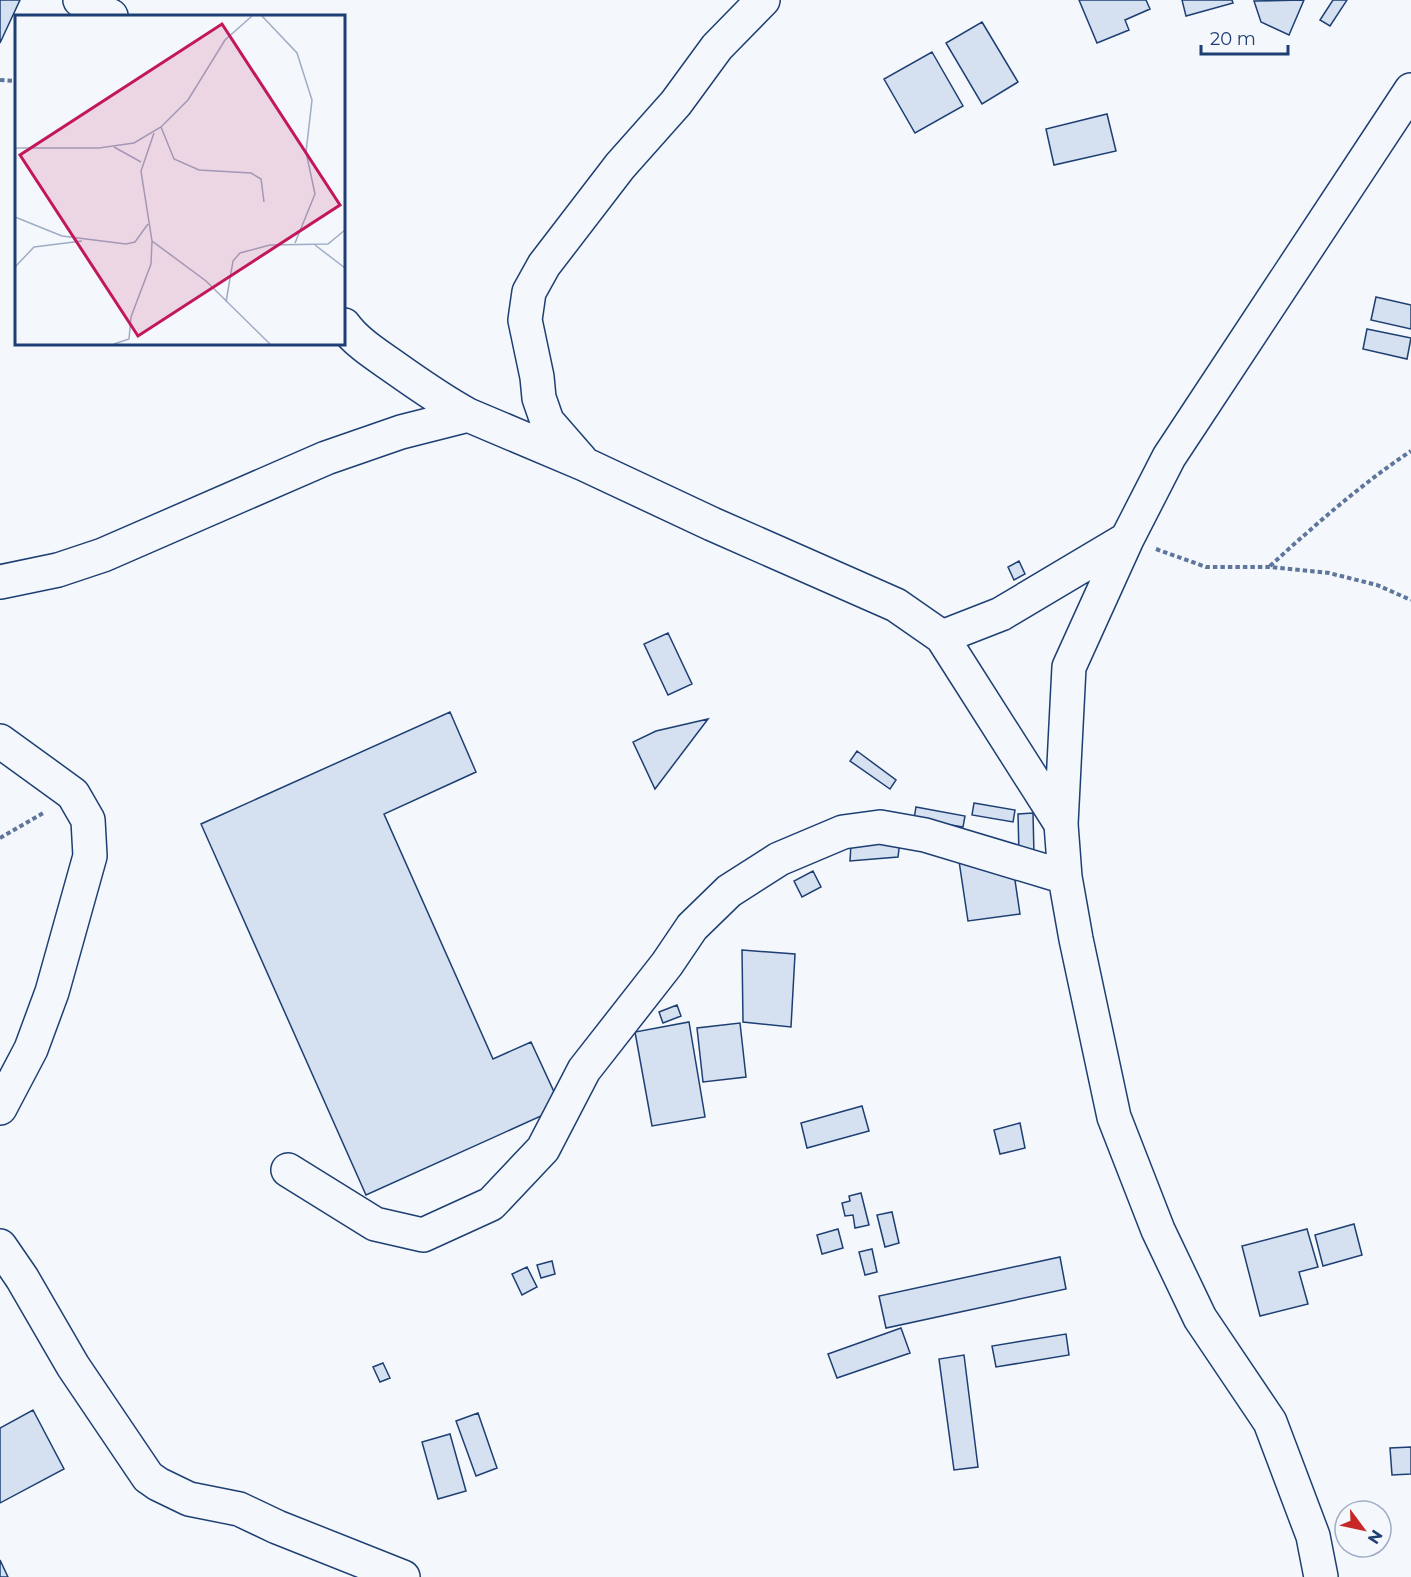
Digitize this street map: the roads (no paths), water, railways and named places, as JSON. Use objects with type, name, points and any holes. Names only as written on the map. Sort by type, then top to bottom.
[{"type":"street","points":[[80,0],[109,15]]},
{"type":"street","points":[[717,47],[733,0]]},
{"type":"street","points":[[584,464],[548,421],[539,398],[525,320],[529,292],[544,265],[613,175],[676,103],[717,47],[763,0]]},
{"type":"street","points":[[1321,1577],[1312,1536],[1270,1422],[1200,1318],[1158,1230],[1114,1117],[1065,877],[1061,824],[1069,667],[1127,539],[1169,458],[1411,90]]},
{"type":"street","points":[[345,327],[349,333],[381,358],[468,416],[584,464],[712,524],[896,605],[942,637],[1061,824]]},
{"type":"street","points":[[0,582],[58,570],[103,555],[326,458],[401,432],[468,416]]},
{"type":"street","points":[[942,637],[1001,614],[1127,539]]},
{"type":"street","points":[[0,741],[74,794],[88,819],[90,856],[52,992],[31,1049],[0,1108]]},
{"type":"street","points":[[288,1170],[375,1224],[423,1235],[491,1204],[543,1149],[585,1070],[668,964],[692,927],[729,891],[779,859],[843,832],[880,827],[925,835],[1065,877]]},
{"type":"street","points":[[0,1246],[22,1278],[73,1366],[148,1477],[189,1499],[238,1509],[403,1577]]}]
